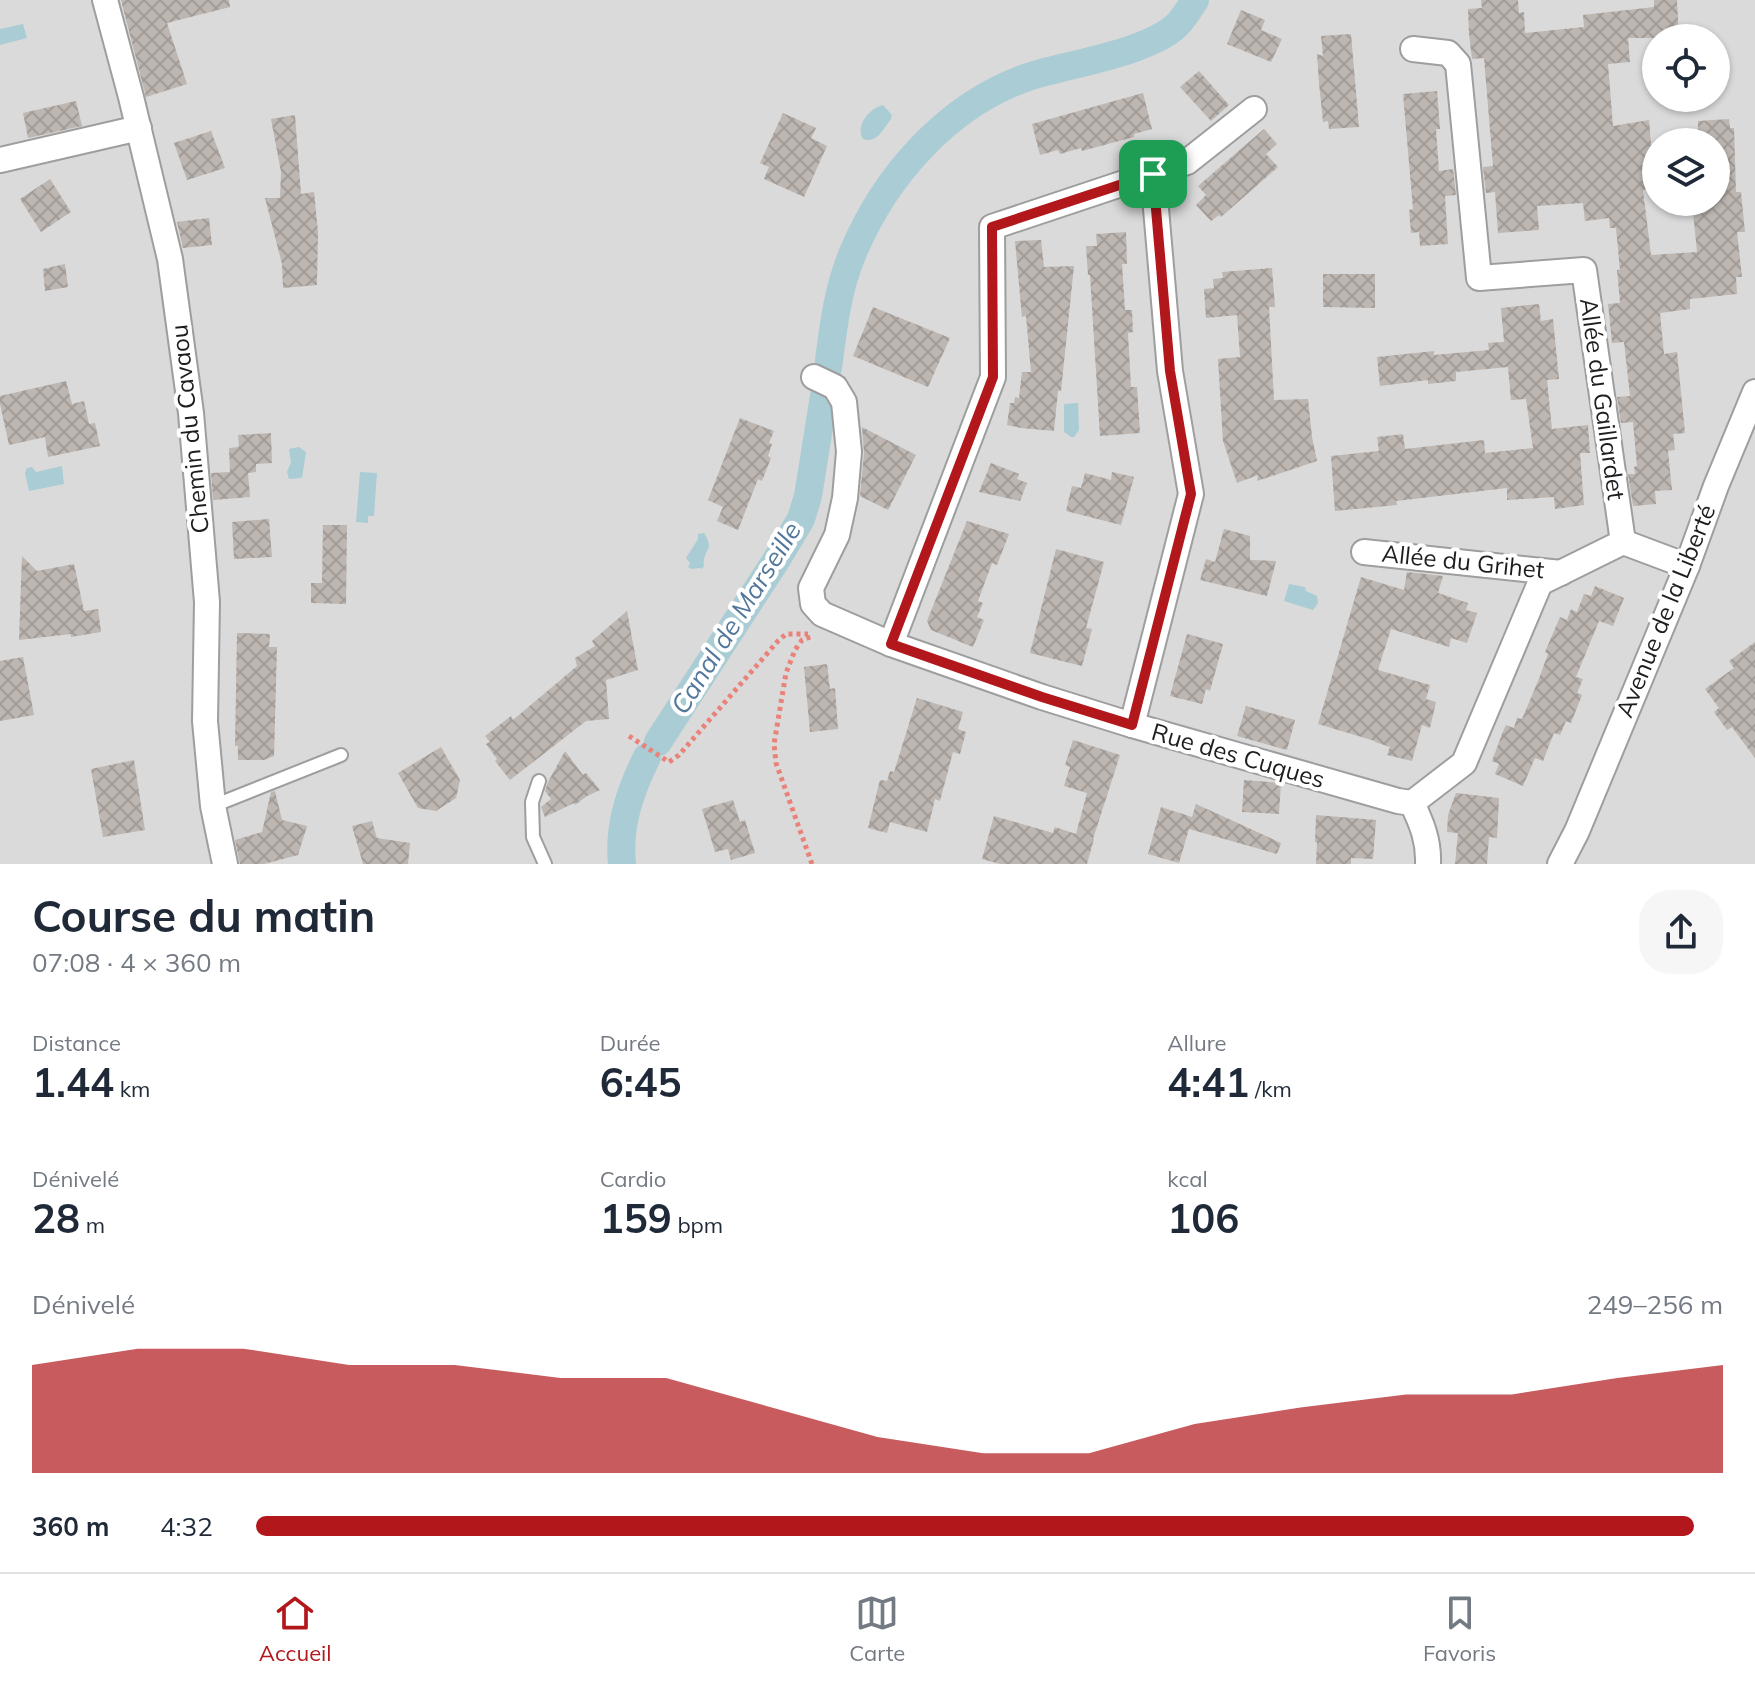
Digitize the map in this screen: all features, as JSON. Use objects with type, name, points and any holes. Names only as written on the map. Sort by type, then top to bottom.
[{"type":"street","name":"Chemin du Cavaou","points":[[105,0],[170,259],[191,413],[207,602],[205,721],[213,806],[225,864]]},
{"type":"street","name":"Allée du Gaillardet","points":[[1413,49],[1448,53],[1458,64],[1479,278],[1584,270],[1623,542]]},
{"type":"street","points":[[891,644],[993,377],[992,227],[1187,162],[1254,109]]},
{"type":"street","points":[[0,160],[139,128]]},
{"type":"street","points":[[1132,725],[1191,494],[1170,371],[1153,174]]},
{"type":"street","name":"Rue des Cuques","points":[[824,382],[844,402],[849,452],[845,498],[837,535],[811,588],[813,604],[822,614],[891,644],[1042,697],[1412,803]]},
{"type":"street","name":"Avenue de la Liberté","points":[[1560,864],[1577,831],[1687,566],[1755,392]]},
{"type":"street","points":[[1428,864],[1429,848],[1425,832],[1412,803],[1464,763],[1540,583],[1623,542],[1687,566]]},
{"type":"street","name":"Allée du Grihet","points":[[1364,552],[1561,573]]},
{"type":"street","name":"Avenue de la Liberté","points":[[1569,864],[1577,831]]},
{"type":"lane","points":[[213,806],[341,755]]},
{"type":"lane","points":[[539,781],[532,802],[533,837],[545,864]]},
{"type":"path","points":[[629,736],[669,762],[679,755],[786,634],[815,635],[802,640],[786,673],[774,744],[776,763],[812,864]]},
{"type":"shaded area","points":[[0,0],[1755,0],[1755,864],[0,864]]},
{"type":"water","points":[[23,24],[27,38],[0,45],[0,29]]},
{"type":"water","points":[[883,105],[892,115],[891,119],[876,138],[863,139],[862,123],[873,110]]},
{"type":"water","points":[[1078,403],[1079,430],[1071,437],[1064,432],[1064,404]]},
{"type":"water","points":[[299,447],[306,452],[302,478],[289,479],[289,449]]},
{"type":"water","points":[[62,466],[64,484],[29,491],[25,473],[27,468],[32,467],[36,472]]},
{"type":"water","points":[[360,472],[377,473],[374,516],[368,516],[368,523],[356,522]]},
{"type":"water","points":[[704,533],[709,547],[704,566],[702,569],[691,569],[686,558],[698,534]]},
{"type":"water","points":[[1289,584],[1305,587],[1306,591],[1317,596],[1318,603],[1313,610],[1284,601]]},
{"type":"building","points":[[121,0],[229,0],[230,7],[167,23],[187,84],[146,97]]},
{"type":"building","points":[[1481,0],[1518,0],[1519,13],[1524,12],[1525,33],[1584,27],[1583,15],[1654,7],[1654,0],[1677,0],[1678,24],[1642,24],[1642,38],[1628,38],[1630,62],[1608,64],[1613,126],[1649,120],[1650,128],[1642,128],[1642,216],[1646,216],[1651,255],[1697,252],[1693,216],[1730,216],[1730,128],[1734,128],[1736,192],[1741,192],[1745,232],[1737,232],[1742,277],[1736,277],[1737,294],[1690,299],[1690,309],[1660,313],[1664,354],[1677,352],[1685,433],[1673,434],[1675,450],[1668,451],[1672,490],[1655,491],[1656,504],[1633,506],[1628,474],[1635,474],[1634,467],[1637,466],[1633,422],[1621,423],[1617,397],[1630,396],[1624,342],[1612,343],[1608,304],[1620,303],[1616,228],[1610,228],[1609,218],[1585,221],[1583,203],[1537,206],[1539,230],[1498,233],[1495,192],[1486,193],[1483,167],[1493,166],[1484,58],[1472,59],[1469,34],[1468,9],[1482,8]]},
{"type":"building","points":[[1241,10],[1265,20],[1261,30],[1282,39],[1271,62],[1227,44]]},
{"type":"building","points":[[1351,34],[1359,127],[1329,129],[1328,121],[1323,122],[1319,83],[1317,54],[1323,56],[1321,36]]},
{"type":"building","points":[[1199,71],[1229,105],[1211,121],[1180,87]]},
{"type":"building","points":[[1437,91],[1439,171],[1453,169],[1456,195],[1445,196],[1448,244],[1420,246],[1419,232],[1411,233],[1409,210],[1413,209],[1403,94]]},
{"type":"building","points":[[1143,93],[1152,129],[1082,151],[1081,148],[1060,154],[1058,150],[1040,155],[1032,124]]},
{"type":"building","points":[[76,101],[82,126],[28,138],[23,113]]},
{"type":"building","points":[[783,113],[816,128],[811,138],[827,146],[804,197],[764,179],[769,167],[760,163]]},
{"type":"building","points":[[295,115],[301,194],[314,192],[318,232],[317,285],[283,288],[282,264],[265,198],[280,198],[281,172],[271,119]]},
{"type":"building","points":[[1729,119],[1730,128],[1698,128],[1698,121]]},
{"type":"building","points":[[1264,129],[1277,144],[1266,154],[1278,167],[1221,217],[1219,215],[1211,221],[1196,205],[1206,195],[1198,186]]},
{"type":"building","points":[[211,131],[225,168],[187,180],[174,143]]},
{"type":"building","points":[[50,179],[71,212],[41,232],[20,199]]},
{"type":"building","points":[[209,218],[212,245],[183,248],[177,222]]},
{"type":"building","points":[[1126,232],[1127,264],[1122,264],[1125,310],[1132,310],[1133,332],[1128,333],[1131,387],[1137,387],[1140,433],[1100,436],[1086,246],[1097,246],[1096,234]]},
{"type":"building","points":[[1041,240],[1044,267],[1074,266],[1054,431],[1007,425],[1010,403],[1014,403],[1015,397],[1019,398],[1022,372],[1031,372],[1015,241]]},
{"type":"building","points":[[65,264],[68,287],[45,291],[43,269]]},
{"type":"building","points":[[1272,268],[1275,307],[1269,307],[1274,400],[1308,399],[1317,461],[1257,481],[1258,475],[1237,483],[1223,441],[1218,359],[1240,357],[1237,315],[1206,318],[1204,289],[1214,288],[1213,279],[1223,278],[1222,272]]},
{"type":"building","points":[[1323,274],[1375,274],[1375,308],[1323,307]]},
{"type":"building","points":[[1539,304],[1541,321],[1553,319],[1559,379],[1547,380],[1552,429],[1588,425],[1590,453],[1580,453],[1584,505],[1555,509],[1554,497],[1507,500],[1507,488],[1335,511],[1331,456],[1379,451],[1377,437],[1403,434],[1405,449],[1484,440],[1485,453],[1533,448],[1526,399],[1511,400],[1508,367],[1456,372],[1456,381],[1428,384],[1428,380],[1380,386],[1377,357],[1434,351],[1434,355],[1489,350],[1488,343],[1504,342],[1501,308]]},
{"type":"building","points":[[873,307],[950,338],[928,387],[853,356]]},
{"type":"building","points":[[66,381],[72,404],[84,401],[89,424],[95,423],[100,446],[48,457],[45,437],[9,445],[0,396]]},
{"type":"building","points":[[740,418],[774,431],[769,443],[772,444],[768,456],[771,458],[762,481],[758,479],[738,530],[717,521],[723,507],[708,500]]},
{"type":"building","points":[[862,427],[916,455],[888,510],[860,496],[864,453]]},
{"type":"building","points":[[271,433],[272,463],[256,464],[256,472],[248,473],[250,497],[213,500],[211,473],[230,472],[229,448],[239,447],[238,435]]},
{"type":"building","points":[[991,463],[1019,474],[1017,479],[1027,483],[1020,501],[979,492]]},
{"type":"building","points":[[1112,472],[1134,477],[1121,525],[1066,511],[1072,486],[1081,488],[1085,473],[1111,480]]},
{"type":"building","points":[[269,519],[272,557],[234,559],[232,522]]},
{"type":"building","points":[[967,521],[1009,534],[997,565],[992,563],[978,601],[983,603],[977,617],[984,620],[973,647],[931,630],[927,621]]},
{"type":"building","points":[[323,525],[347,525],[346,604],[311,603],[311,583],[322,583]]},
{"type":"building","points":[[1224,529],[1250,536],[1250,560],[1276,561],[1267,596],[1200,580],[1206,559],[1215,562]]},
{"type":"building","points":[[1056,549],[1104,562],[1086,628],[1092,629],[1082,666],[1030,653]]},
{"type":"building","points":[[22,556],[37,571],[74,564],[84,611],[98,609],[101,632],[19,640]]},
{"type":"building","points":[[1407,572],[1443,576],[1438,593],[1468,603],[1466,610],[1477,613],[1467,643],[1451,638],[1449,647],[1391,629],[1378,670],[1430,685],[1426,699],[1436,702],[1430,728],[1422,725],[1412,761],[1387,755],[1390,747],[1375,741],[1318,724],[1361,577],[1404,590]]},
{"type":"building","points":[[1595,586],[1624,598],[1613,626],[1599,621],[1576,677],[1583,679],[1577,693],[1582,695],[1571,723],[1566,721],[1560,735],[1554,733],[1543,761],[1535,758],[1523,786],[1495,774],[1499,764],[1492,761],[1502,734],[1506,725],[1514,728],[1517,718],[1522,719],[1560,617],[1567,620],[1571,609],[1577,612],[1584,594],[1591,596]]},
{"type":"building","points":[[627,611],[638,670],[606,680],[609,719],[586,721],[510,780],[495,761],[497,759],[486,744],[490,742],[485,736],[511,716],[513,720],[577,666],[575,658],[595,646],[592,641]]},
{"type":"building","points":[[237,633],[270,634],[269,647],[277,647],[274,756],[264,760],[238,760],[238,746],[235,746]]},
{"type":"building","points":[[1187,634],[1223,644],[1210,691],[1206,689],[1202,704],[1170,696]]},
{"type":"building","points":[[1755,642],[1755,758],[1732,727],[1727,730],[1714,712],[1719,708],[1705,689],[1734,668],[1729,661]]},
{"type":"building","points":[[23,657],[34,715],[0,721],[0,661]]},
{"type":"building","points":[[827,664],[830,689],[835,688],[838,729],[810,732],[804,667]]},
{"type":"building","points":[[917,698],[963,712],[958,729],[966,732],[960,754],[953,752],[940,801],[935,799],[927,832],[890,822],[887,833],[868,828],[880,780],[887,781],[890,771],[894,772]]},
{"type":"building","points":[[1246,706],[1295,720],[1287,750],[1237,736]]},
{"type":"building","points":[[1073,740],[1120,755],[1087,864],[1000,864],[982,859],[994,816],[1053,833],[1055,827],[1076,834],[1087,793],[1064,786],[1070,767],[1065,765]]},
{"type":"building","points":[[441,747],[460,780],[456,798],[436,811],[418,808],[398,773]]},
{"type":"building","points":[[565,751],[583,775],[586,773],[600,790],[575,805],[545,817],[541,807],[551,799],[545,791]]},
{"type":"building","points":[[134,760],[145,830],[103,837],[91,769]]},
{"type":"building","points":[[1244,780],[1281,783],[1279,814],[1242,812]]},
{"type":"building","points":[[275,791],[282,820],[307,826],[298,855],[264,864],[240,864],[235,840],[262,832],[271,792]]},
{"type":"building","points":[[1456,793],[1499,798],[1497,838],[1489,837],[1487,864],[1455,864],[1458,833],[1447,832],[1448,815]]},
{"type":"building","points":[[733,800],[740,822],[745,820],[755,853],[731,860],[728,849],[715,852],[702,809]]},
{"type":"building","points":[[1196,804],[1281,843],[1277,854],[1189,829],[1179,863],[1148,854],[1161,807],[1192,817]]},
{"type":"building","points":[[1316,815],[1376,820],[1373,859],[1351,858],[1351,864],[1316,864]]},
{"type":"building","points":[[372,821],[377,838],[410,843],[408,864],[363,864],[352,826]]},
{"type":"waterway","name":"Canal de Marseille","points":[[828,368],[839,297],[852,255],[882,198],[922,147],[945,125],[998,89],[1028,77],[1107,57],[1164,35],[1180,22],[1195,0]]},
{"type":"waterway","name":"Canal de Marseille","points":[[658,742],[801,519],[808,496],[824,396]]},
{"type":"waterway","name":"Canal de Marseille","points":[[622,864],[622,836],[627,809],[647,757]]},
{"type":"route","points":[[1153,174],[1170,371],[1191,494],[1132,725],[891,644],[993,377],[992,227],[1153,174]]}]
